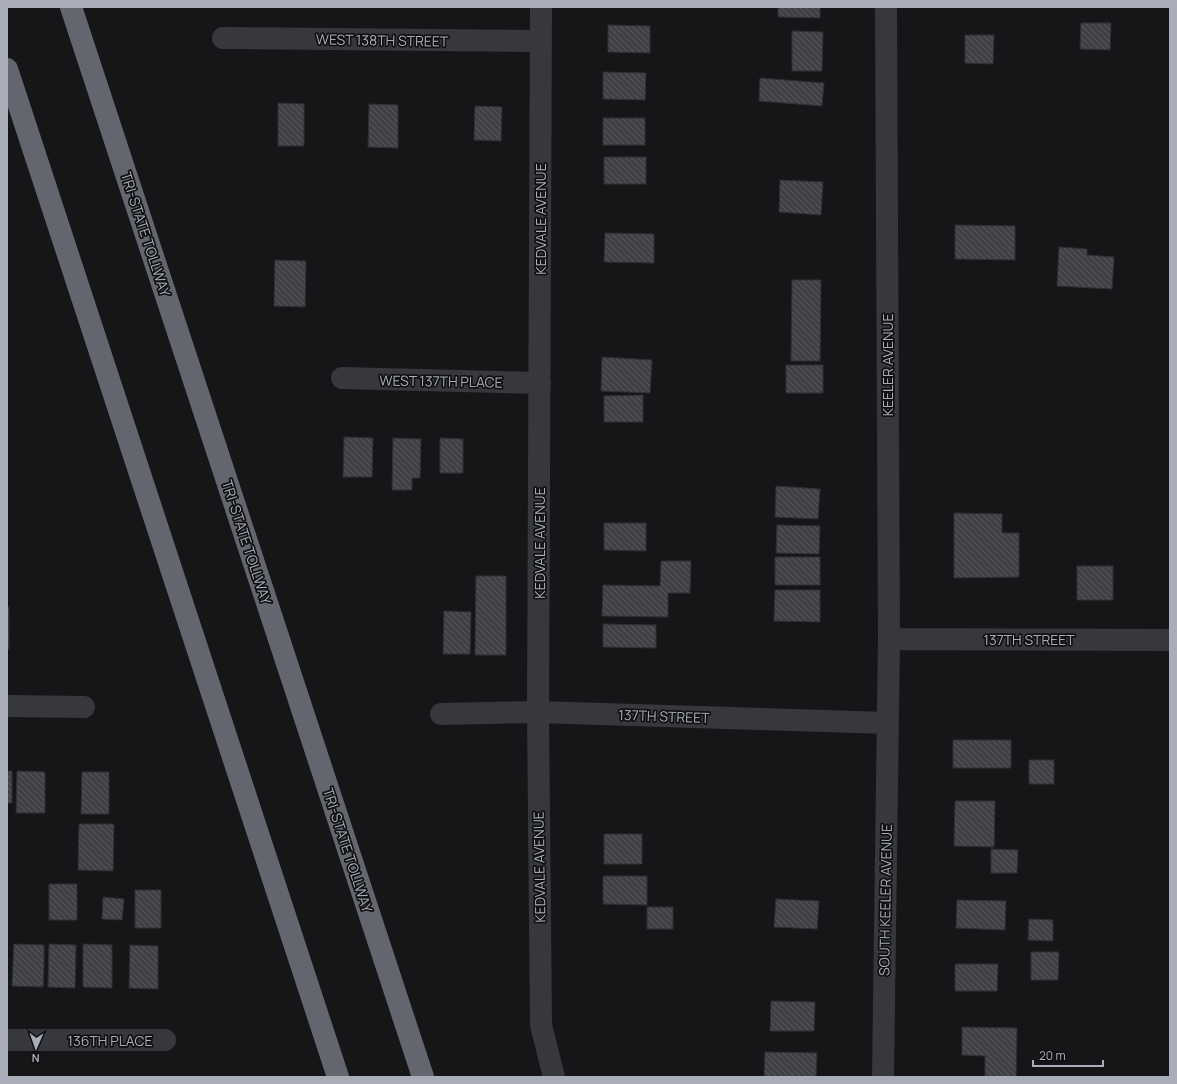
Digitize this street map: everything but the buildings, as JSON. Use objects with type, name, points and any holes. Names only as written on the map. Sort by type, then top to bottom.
[{"type":"highway","name":"TRI-STATE TOLLWAY","points":[[71,7],[423,1077]]},
{"type":"highway","points":[[7,69],[338,1077]]},
{"type":"street","name":"KEDVALE AVENUE","points":[[541,7],[538,712],[541,1025],[554,1077]]},
{"type":"street","name":"KEELER AVENUE","points":[[886,7],[889,639],[887,723]]},
{"type":"street","name":"WEST 138TH STREET","points":[[223,38],[541,41]]},
{"type":"street","name":"WEST 137TH PLACE","points":[[342,378],[540,383]]},
{"type":"street","name":"137TH STREET","points":[[889,639],[1170,640]]},
{"type":"street","points":[[7,706],[84,707]]},
{"type":"street","name":"137TH STREET","points":[[441,714],[538,712],[887,723]]},
{"type":"street","name":"SOUTH KEELER AVENUE","points":[[883,1077],[887,723]]},
{"type":"street","name":"136TH PLACE","points":[[7,1040],[166,1040]]}]
